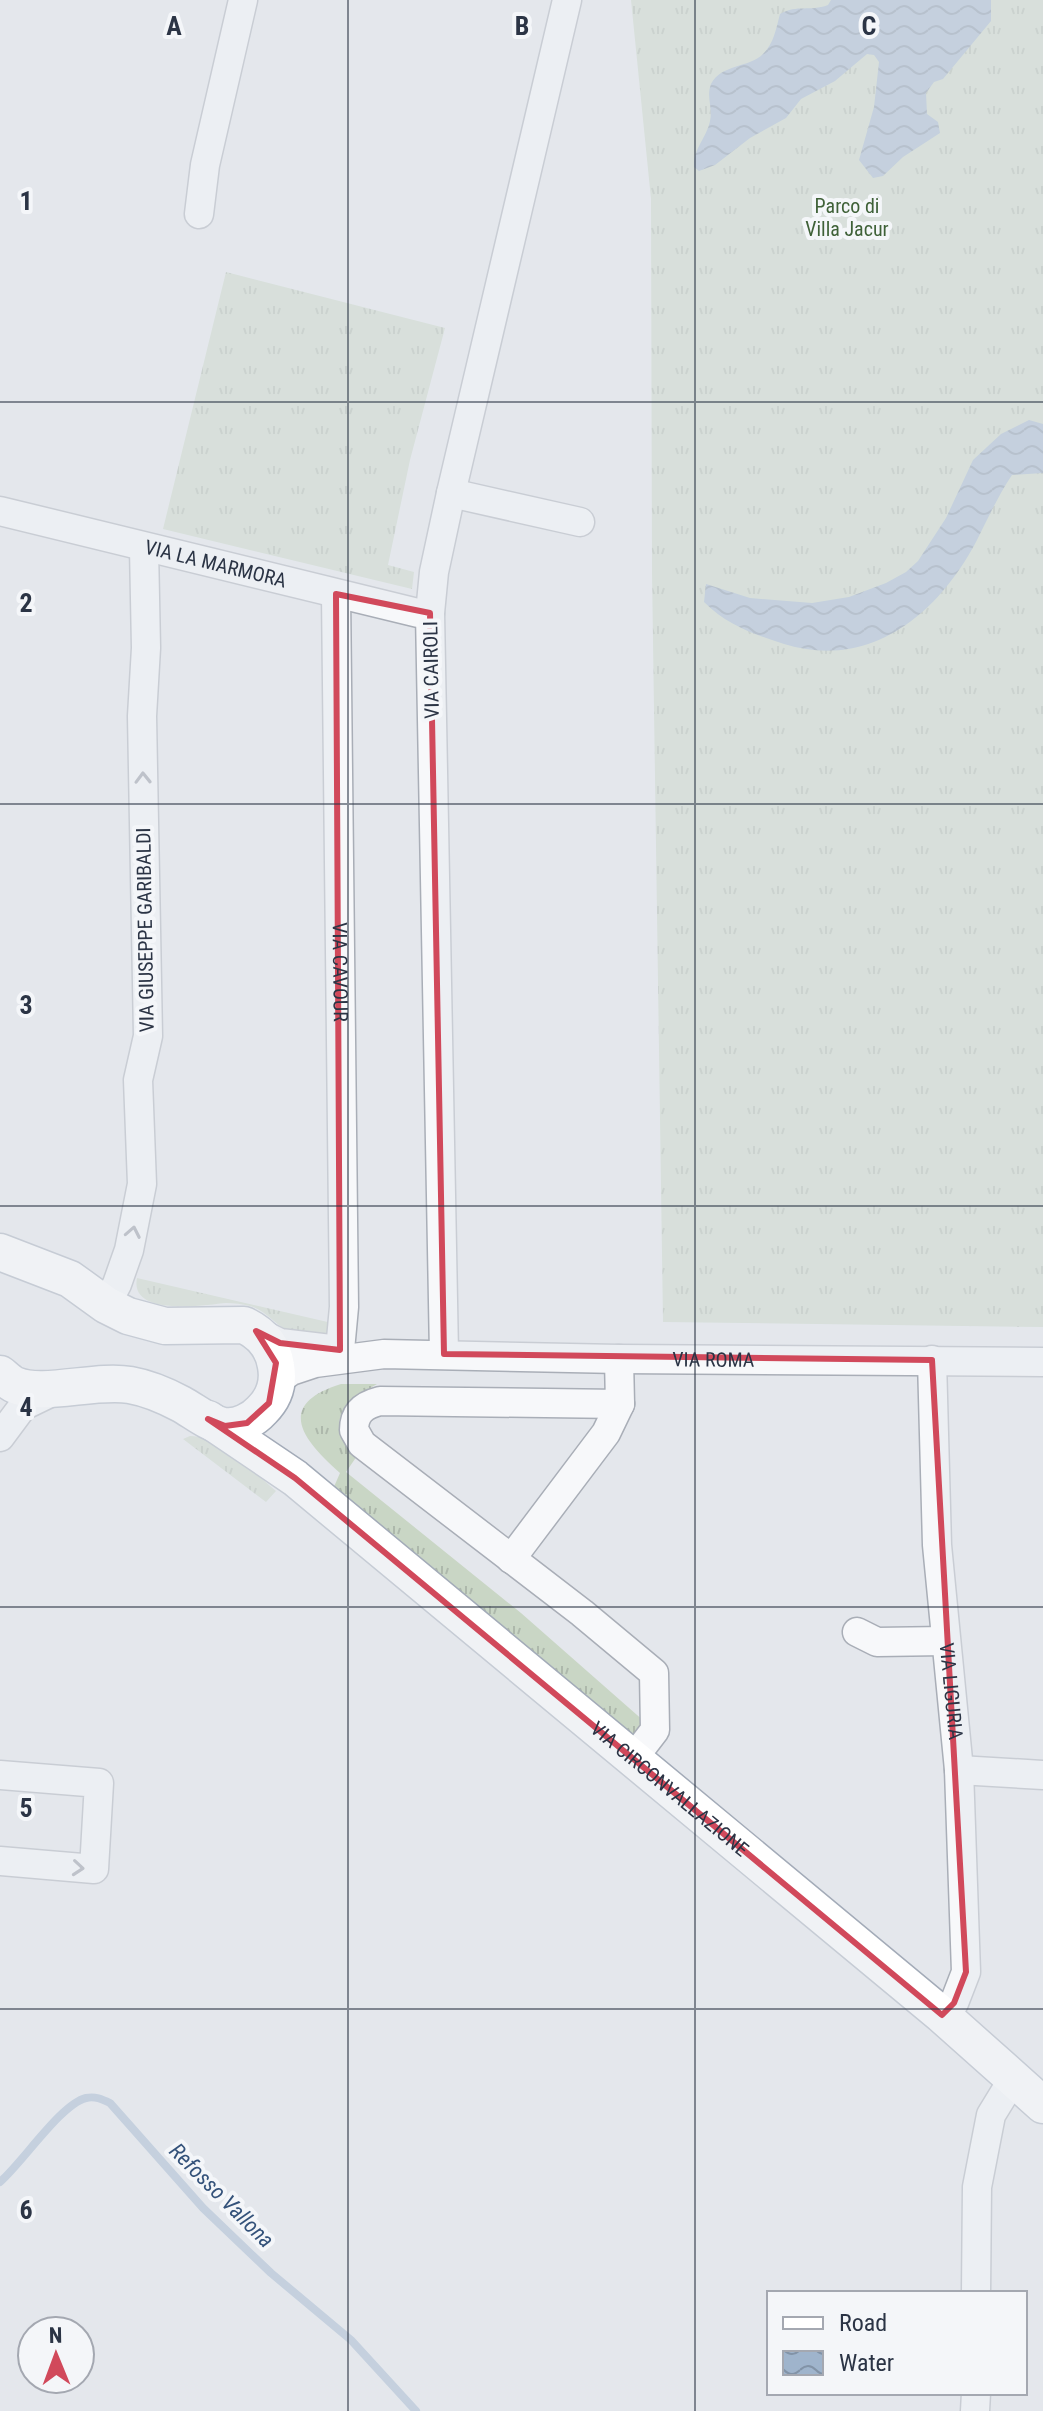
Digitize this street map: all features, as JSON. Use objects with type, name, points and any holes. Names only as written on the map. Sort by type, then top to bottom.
[{"type":"main road","name":"VIA ROMA","points":[[0,1252],[70,1279],[106,1305],[128,1316],[165,1326],[230,1323],[256,1331]]},
{"type":"main road","name":"VIA ROMA","points":[[0,1283],[22,1269],[60,1275]]},
{"type":"main road","points":[[256,1331],[268,1343],[276,1363],[276,1386]]},
{"type":"main road","name":"VIA ROMA","points":[[0,1374],[15,1385],[36,1389],[107,1383],[139,1387],[225,1426],[247,1423],[269,1403],[276,1386]]},
{"type":"main road","name":"VIA CIRCONVALLAZIONE","points":[[276,1386],[275,1424],[284,1458],[295,1478]]},
{"type":"main road","name":"VIA CIRCONVALLAZIONE","points":[[208,1419],[295,1478],[942,2015],[1043,2105]]},
{"type":"street","points":[[199,214],[207,153],[243,0]]},
{"type":"street","name":"VIA CAIROLI","points":[[444,1354],[430,613],[434,572],[451,493],[567,0]]},
{"type":"street","points":[[451,493],[580,522]]},
{"type":"street","name":"VIA LA MARMORA","points":[[0,511],[336,594],[430,613]]},
{"type":"street","name":"VIA GIUSEPPE GARIBALDI","points":[[106,1305],[129,1250],[142,1184],[138,1080],[148,1036],[142,716],[146,648],[144,548]]},
{"type":"street","name":"VIA CAVOUR","points":[[336,594],[344,1307],[340,1350]]},
{"type":"street","name":"VIA ROMA","points":[[256,1331],[280,1343],[384,1354],[1043,1362]]},
{"type":"street","name":"VIA ROMA","points":[[276,1386],[291,1371],[315,1363],[384,1354]]},
{"type":"street","points":[[511,1559],[606,1433],[620,1404],[619,1359]]},
{"type":"street","name":"VIA LIGURIA","points":[[932,1360],[937,1545],[959,1770],[966,1972],[954,2003],[942,2015]]},
{"type":"street","points":[[0,1437],[23,1406],[69,1386]]},
{"type":"street","points":[[620,1404],[380,1401],[366,1405],[357,1413],[354,1430],[362,1444],[582,1613],[654,1673],[655,1730],[632,1760]]},
{"type":"street","points":[[857,1632],[877,1642],[945,1641]]},
{"type":"street","points":[[959,1770],[1043,1775]]},
{"type":"street","points":[[0,1775],[99,1783],[94,1869],[0,1861]]},
{"type":"street","points":[[976,2291],[977,2187],[991,2115],[1013,2079]]},
{"type":"highlighted area","points":[[336,594],[430,613],[444,1354],[932,1360],[966,1972],[954,2003],[942,2015],[295,1478],[208,1419],[225,1426],[247,1423],[269,1403],[276,1363],[256,1331],[280,1343],[340,1350]]},
{"type":"green space","name":"Parco di Villa Jacur","points":[[631,0],[1043,0],[1043,1327],[663,1322],[652,573],[651,199]]},
{"type":"green space","points":[[226,272],[445,328],[410,460],[388,565],[414,572],[412,589],[163,529]]},
{"type":"green space","points":[[137,1278],[332,1323],[330,1334],[291,1332],[260,1310],[244,1305],[156,1304],[145,1299],[138,1290]]},
{"type":"green space","points":[[341,1384],[377,1384],[355,1399],[342,1415],[340,1434],[357,1456],[346,1472],[521,1613],[645,1722],[633,1739],[333,1489],[340,1473],[306,1436],[301,1413],[307,1402],[320,1392]]},
{"type":"green space","points":[[190,1436],[214,1442],[225,1449],[276,1491],[266,1502],[183,1439]]},
{"type":"water","points":[[831,0],[991,0],[991,21],[943,79],[934,82],[926,93],[927,114],[938,122],[940,133],[903,157],[883,176],[873,178],[859,160],[874,107],[879,62],[874,55],[867,54],[835,81],[801,99],[786,118],[750,138],[715,165],[699,171],[694,167],[694,161],[710,121],[711,84],[721,73],[750,62],[767,50],[780,14],[792,9],[821,7]]},
{"type":"water","points":[[1029,420],[1043,424],[1043,473],[1012,475],[961,567],[943,591],[899,630],[873,642],[846,649],[816,650],[784,644],[751,632],[731,623],[704,602],[706,584],[750,598],[812,603],[849,597],[906,572],[918,561],[946,518],[973,460],[1001,434]]},
{"type":"waterway","name":"Refosso Vallona","points":[[0,2182],[54,2122],[76,2103],[92,2097],[110,2103],[203,2208],[271,2273],[351,2340],[416,2411]]}]
